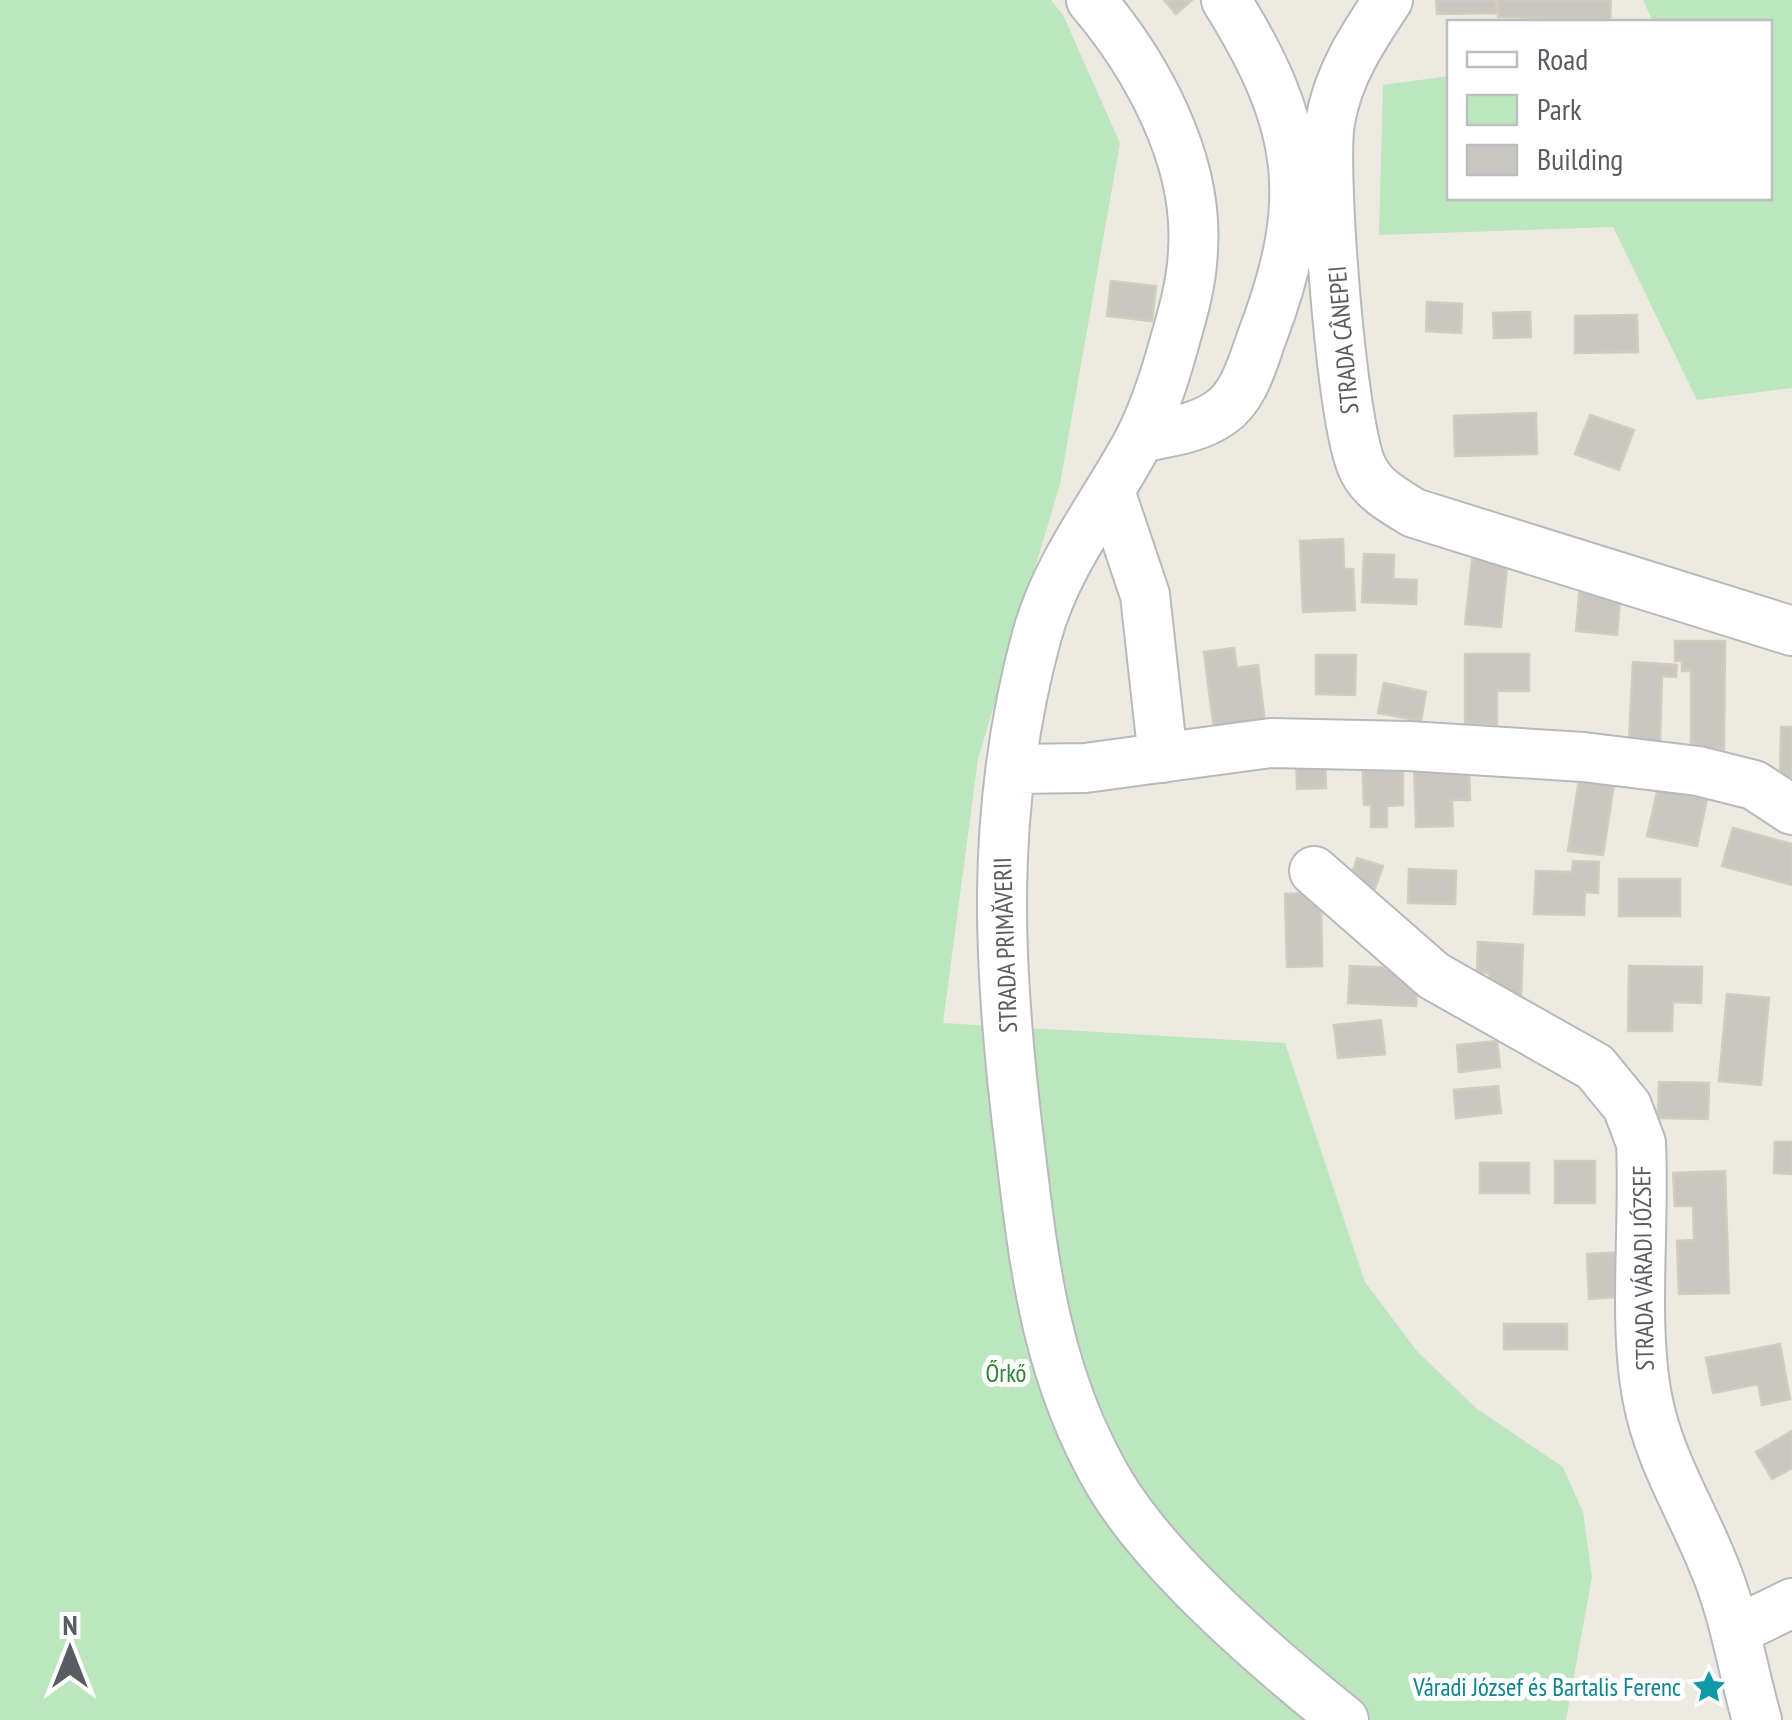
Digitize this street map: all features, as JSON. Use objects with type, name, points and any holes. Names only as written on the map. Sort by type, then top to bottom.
[{"type":"street","name":"STRADA PRIMĂVERII","points":[[1091,0],[1115,29],[1159,103],[1178,151],[1194,248],[1185,304],[1162,384],[1140,438],[1056,579],[1037,635],[1011,769],[1002,848],[1001,980],[1034,1264],[1067,1403],[1113,1489],[1194,1588],[1344,1720]]},
{"type":"street","points":[[1140,438],[1203,424],[1225,410],[1244,386],[1271,313],[1296,199],[1312,169],[1226,0]]},
{"type":"street","name":"STRADA CÂNEPEI","points":[[1388,0],[1346,64],[1312,169],[1349,424],[1363,469],[1380,492],[1414,513],[1792,631]]},
{"type":"street","points":[[1110,490],[1145,596],[1163,758]]},
{"type":"street","points":[[1011,769],[1085,768],[1271,743],[1336,743],[1582,757],[1698,771],[1754,785],[1792,810]]},
{"type":"street","name":"STRADA VÁRADI JÓZSEF","points":[[1314,871],[1434,976],[1595,1067],[1627,1106],[1641,1144],[1646,1392],[1666,1466],[1716,1568],[1737,1630],[1744,1676],[1757,1720]]},
{"type":"street","points":[[1737,1630],[1792,1603]]},
{"type":"green space","name":"Őrkő","points":[[0,0],[1051,0],[1063,15],[1120,143],[1060,484],[978,759],[943,1023],[1285,1043],[1365,1282],[1417,1351],[1477,1409],[1563,1467],[1583,1512],[1592,1577],[1566,1720],[0,1720]]},
{"type":"green space","points":[[1643,0],[1792,0],[1792,388],[1697,400],[1613,227],[1379,235],[1383,85],[1447,76],[1447,200],[1772,200],[1772,20],[1652,20]]},
{"type":"building","points":[[1164,0],[1192,0],[1176,14]]},
{"type":"building","points":[[1436,0],[1496,0],[1496,13],[1437,14]]},
{"type":"building","points":[[1498,0],[1611,0],[1610,19],[1498,17]]},
{"type":"building","points":[[1111,281],[1156,286],[1152,321],[1107,316]]},
{"type":"building","points":[[1427,302],[1462,304],[1461,333],[1426,331]]},
{"type":"building","points":[[1530,312],[1531,337],[1494,338],[1493,313]]},
{"type":"building","points":[[1637,315],[1638,352],[1575,353],[1575,316]]},
{"type":"building","points":[[1536,413],[1537,454],[1455,456],[1454,416]]},
{"type":"building","points":[[1590,415],[1634,430],[1619,470],[1575,454]]},
{"type":"building","points":[[1343,539],[1344,569],[1353,569],[1355,610],[1303,612],[1300,541]]},
{"type":"building","points":[[1473,553],[1508,557],[1501,627],[1465,624]]},
{"type":"building","points":[[1364,554],[1394,555],[1393,579],[1417,580],[1416,604],[1362,602]]},
{"type":"building","points":[[1580,585],[1621,589],[1617,635],[1576,631]]},
{"type":"building","points":[[1675,641],[1725,641],[1724,749],[1691,749],[1691,671],[1682,671],[1682,661],[1675,661]]},
{"type":"building","points":[[1234,648],[1237,668],[1258,665],[1265,724],[1214,730],[1204,652]]},
{"type":"building","points":[[1465,654],[1529,654],[1529,691],[1497,691],[1497,725],[1465,724]]},
{"type":"building","points":[[1316,655],[1356,655],[1355,695],[1316,694]]},
{"type":"building","points":[[1633,662],[1677,665],[1676,677],[1662,676],[1660,742],[1629,740]]},
{"type":"building","points":[[1384,683],[1426,692],[1421,721],[1378,713]]},
{"type":"building","points":[[1781,727],[1792,727],[1792,777],[1780,777]]},
{"type":"building","points":[[1325,754],[1326,788],[1297,789],[1296,755]]},
{"type":"building","points":[[1362,758],[1403,758],[1403,805],[1387,806],[1387,827],[1371,827],[1371,805],[1364,805]]},
{"type":"building","points":[[1469,763],[1470,800],[1452,800],[1453,826],[1416,827],[1414,764]]},
{"type":"building","points":[[1580,773],[1615,778],[1603,855],[1568,851]]},
{"type":"building","points":[[1659,784],[1708,795],[1697,846],[1647,836]]},
{"type":"building","points":[[1733,828],[1792,844],[1792,885],[1722,866]]},
{"type":"building","points":[[1357,858],[1383,866],[1374,891],[1349,883]]},
{"type":"building","points":[[1573,861],[1599,862],[1598,893],[1585,892],[1584,915],[1534,914],[1536,871],[1572,872]]},
{"type":"building","points":[[1409,869],[1456,871],[1455,904],[1408,903]]},
{"type":"building","points":[[1619,879],[1680,879],[1680,916],[1619,916]]},
{"type":"building","points":[[1321,893],[1322,966],[1287,967],[1285,894]]},
{"type":"building","points":[[1478,942],[1523,945],[1521,995],[1488,994],[1489,973],[1477,972]]},
{"type":"building","points":[[1350,966],[1418,969],[1416,1006],[1348,1003]]},
{"type":"building","points":[[1629,966],[1702,967],[1701,1003],[1673,1002],[1672,1031],[1628,1031]]},
{"type":"building","points":[[1727,994],[1769,998],[1761,1085],[1719,1081]]},
{"type":"building","points":[[1381,1020],[1385,1054],[1338,1058],[1334,1025]]},
{"type":"building","points":[[1497,1041],[1500,1067],[1459,1072],[1457,1045]]},
{"type":"building","points":[[1659,1082],[1709,1083],[1708,1119],[1658,1118]]},
{"type":"building","points":[[1498,1086],[1501,1113],[1456,1118],[1454,1090]]},
{"type":"building","points":[[1775,1142],[1792,1142],[1792,1174],[1774,1173]]},
{"type":"building","points":[[1555,1161],[1595,1161],[1595,1203],[1555,1203]]},
{"type":"building","points":[[1480,1163],[1529,1163],[1529,1193],[1480,1193]]},
{"type":"building","points":[[1725,1171],[1729,1293],[1679,1294],[1677,1241],[1694,1240],[1693,1206],[1675,1206],[1673,1173]]},
{"type":"building","points":[[1629,1252],[1631,1296],[1589,1299],[1587,1254]]},
{"type":"building","points":[[1504,1324],[1567,1324],[1567,1349],[1504,1349]]},
{"type":"building","points":[[1780,1344],[1790,1399],[1762,1405],[1758,1384],[1713,1393],[1706,1358]]},
{"type":"building","points":[[1792,1431],[1792,1468],[1772,1479],[1756,1452]]},
{"type":"place","name":"Váradi József és Bartalis Ferenc","points":[[1709,1687]]}]
